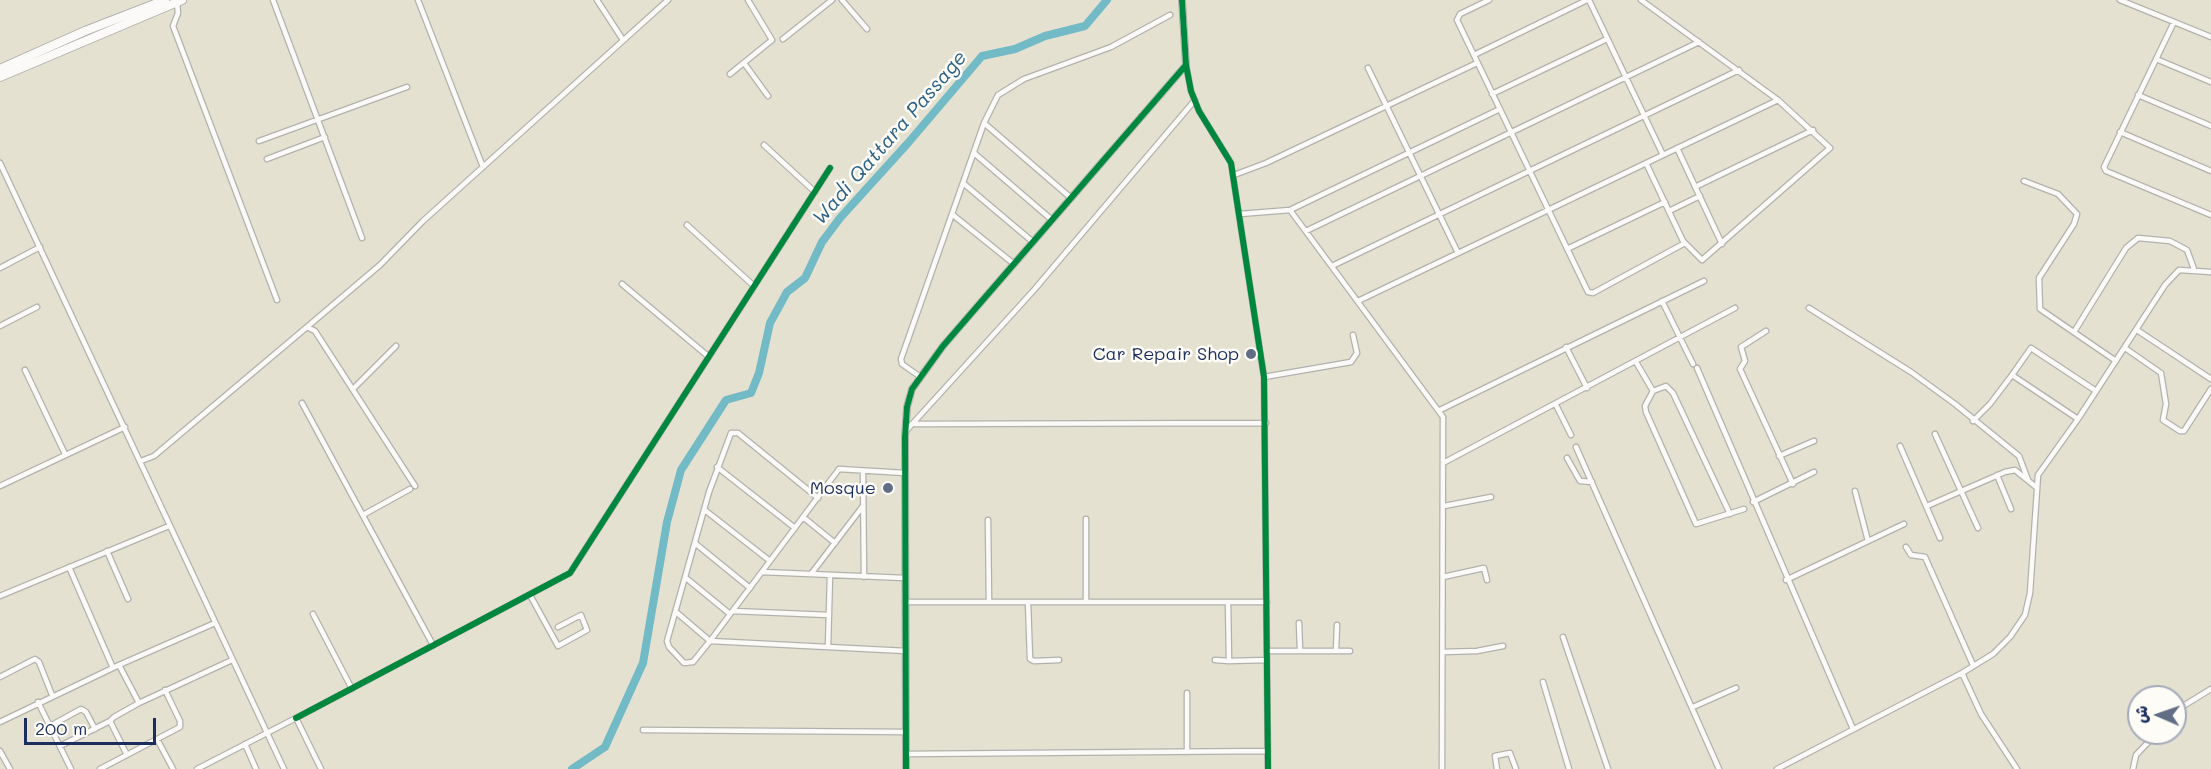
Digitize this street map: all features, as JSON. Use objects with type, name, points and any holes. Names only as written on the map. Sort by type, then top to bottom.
[{"type":"highway","points":[[0,77],[154,8],[165,0]]},
{"type":"highway","points":[[2,67],[85,31],[180,1]]},
{"type":"street","points":[[273,0],[362,238]]},
{"type":"street","points":[[418,0],[483,167]]},
{"type":"street","points":[[597,0],[623,40]]},
{"type":"street","points":[[141,461],[154,456],[380,265],[423,221],[668,0]]},
{"type":"street","points":[[730,74],[772,39],[748,0]]},
{"type":"street","points":[[783,39],[832,0]]},
{"type":"street","points":[[842,0],[867,29]]},
{"type":"street","points":[[1182,0],[1186,65],[1195,100],[1206,123],[1229,156],[1234,175],[1264,377],[1268,769]]},
{"type":"street","points":[[1488,0],[1457,17],[1587,291],[1591,293],[1685,243]]},
{"type":"street","points":[[1474,56],[1588,0],[1663,155]]},
{"type":"street","points":[[1641,0],[1778,99],[1829,146],[1829,151],[1702,260],[1685,243],[1646,163]]},
{"type":"street","points":[[2120,0],[2211,37]]},
{"type":"street","points":[[180,1],[173,26],[277,300]]},
{"type":"street","points":[[919,376],[902,364],[901,359],[984,123],[998,95],[1011,86],[1112,47],[1170,15]]},
{"type":"street","points":[[2174,22],[2104,166],[2105,170],[2211,215]]},
{"type":"street","points":[[1492,94],[1607,39]]},
{"type":"street","points":[[1306,231],[1699,42]]},
{"type":"street","points":[[2156,59],[2211,82]]},
{"type":"street","points":[[744,63],[768,96]]},
{"type":"street","points":[[1234,175],[1266,163],[1477,63]]},
{"type":"street","points":[[906,769],[905,432],[907,407],[919,376],[1186,65]]},
{"type":"street","points":[[1368,68],[1458,253]]},
{"type":"street","points":[[1332,266],[1738,70]]},
{"type":"street","points":[[259,141],[407,87]]},
{"type":"street","points":[[2138,95],[2211,126]]},
{"type":"street","points":[[1358,301],[1778,99]]},
{"type":"street","points":[[905,432],[1034,290],[1195,100]]},
{"type":"street","points":[[1240,214],[1290,210],[1500,109]]},
{"type":"street","points":[[984,123],[1071,198]]},
{"type":"street","points":[[1695,187],[1813,130]]},
{"type":"street","points":[[2120,132],[2211,171]]},
{"type":"street","points":[[267,159],[325,137]]},
{"type":"street","points":[[764,145],[815,192]]},
{"type":"street","points":[[1677,148],[1722,244]]},
{"type":"street","points":[[974,153],[1052,220]]},
{"type":"street","points":[[0,163],[284,769]]},
{"type":"street","points":[[198,769],[530,596],[572,570],[830,168]]},
{"type":"street","points":[[2024,181],[2058,194],[2077,214],[2074,224],[2039,278],[2040,309],[2116,361]]},
{"type":"street","points":[[963,183],[1032,242]]},
{"type":"street","points":[[1669,211],[1700,196]]},
{"type":"street","points":[[1567,249],[1665,202]]},
{"type":"street","points":[[1290,210],[1443,417],[1445,462],[1442,769]]},
{"type":"street","points":[[953,215],[1014,264]]},
{"type":"street","points":[[687,225],[754,286]]},
{"type":"street","points":[[2074,332],[2126,248],[2138,238],[2170,241],[2187,250],[2194,269]]},
{"type":"street","points":[[0,268],[40,248]]},
{"type":"street","points":[[1777,769],[1962,673],[2001,646],[2019,627],[2025,615],[2032,573],[2038,475],[2170,280],[2179,270],[2194,269],[2211,272]]},
{"type":"street","points":[[1440,410],[1704,281]]},
{"type":"street","points":[[622,284],[709,357]]},
{"type":"street","points":[[1662,301],[1695,365],[1786,580],[1853,729]]},
{"type":"street","points":[[0,326],[37,307]]},
{"type":"street","points":[[1445,462],[1735,308]]},
{"type":"street","points":[[1809,308],[1911,372],[2019,456],[2028,480]]},
{"type":"street","points":[[307,327],[315,331],[413,487],[363,515]]},
{"type":"street","points":[[2138,330],[2211,379]]},
{"type":"street","points":[[1766,331],[1742,347],[1745,361],[1740,369],[1793,484]]},
{"type":"street","points":[[1264,377],[1351,362],[1357,353],[1353,334]]},
{"type":"street","points":[[353,389],[396,346]]},
{"type":"street","points":[[1566,347],[1587,388]]},
{"type":"street","points":[[1973,421],[1990,404],[2031,348],[2096,391]]},
{"type":"street","points":[[2125,348],[2161,374],[2166,404],[2163,420],[2180,431],[2184,431],[2211,389]]},
{"type":"street","points":[[1636,362],[1653,391]]},
{"type":"street","points":[[25,370],[65,454]]},
{"type":"street","points":[[2012,375],[2078,419]]},
{"type":"street","points":[[1730,514],[1673,393],[1666,386],[1653,391],[1645,406],[1646,412],[1696,524],[1730,514],[1744,509]]},
{"type":"street","points":[[302,403],[433,645]]},
{"type":"street","points":[[1556,405],[1571,435]]},
{"type":"street","points":[[912,424],[1266,423]]},
{"type":"street","points":[[0,486],[125,427]]},
{"type":"street","points":[[818,498],[734,432],[728,440],[717,467],[667,640],[669,647],[684,663],[693,662],[710,641],[818,498],[839,469],[905,473]]},
{"type":"street","points":[[1935,434],[1978,528]]},
{"type":"street","points":[[1779,456],[1814,441]]},
{"type":"street","points":[[1576,447],[1719,769]]},
{"type":"street","points":[[1900,447],[1940,538]]},
{"type":"street","points":[[1567,458],[1577,478],[1582,482],[1592,482]]},
{"type":"street","points":[[717,467],[795,528]]},
{"type":"street","points":[[1927,506],[1998,475],[2015,470],[2036,487]]},
{"type":"street","points":[[863,471],[864,576]]},
{"type":"street","points":[[1753,502],[1814,472]]},
{"type":"street","points":[[1998,475],[2011,509]]},
{"type":"street","points":[[1855,490],[1868,541]]},
{"type":"street","points":[[1444,506],[1491,497]]},
{"type":"street","points":[[811,574],[863,506]]},
{"type":"street","points":[[705,511],[770,561]]},
{"type":"street","points":[[803,517],[835,543]]},
{"type":"street","points":[[1086,519],[1086,602]]},
{"type":"street","points":[[988,520],[989,602]]},
{"type":"street","points":[[1786,580],[1904,524]]},
{"type":"street","points":[[0,596],[169,526]]},
{"type":"street","points":[[696,544],[750,588]]},
{"type":"street","points":[[1906,547],[1911,555],[1925,557],[1973,665]]},
{"type":"street","points":[[107,551],[128,599]]},
{"type":"street","points":[[69,567],[113,668]]},
{"type":"street","points":[[1443,577],[1484,568],[1487,580]]},
{"type":"street","points":[[762,572],[905,578]]},
{"type":"street","points":[[828,647],[830,575]]},
{"type":"street","points":[[686,578],[732,612],[829,615]]},
{"type":"street","points":[[530,596],[558,646],[587,630],[580,615]]},
{"type":"street","points":[[906,602],[1267,603]]},
{"type":"street","points":[[1028,602],[1030,659],[1034,661],[1059,660]]},
{"type":"street","points":[[1228,602],[1228,661]]},
{"type":"street","points":[[558,627],[588,611]]},
{"type":"street","points":[[676,612],[710,641],[906,651]]},
{"type":"street","points":[[313,614],[352,689]]},
{"type":"street","points":[[1299,622],[1300,651]]},
{"type":"street","points":[[0,722],[38,702],[215,623]]},
{"type":"street","points":[[1336,651],[1337,625]]},
{"type":"street","points":[[1563,637],[1608,769]]},
{"type":"street","points":[[1443,652],[1477,651],[1503,646]]},
{"type":"street","points":[[1267,651],[1350,651]]},
{"type":"street","points":[[0,677],[35,659],[39,662],[52,696]]},
{"type":"street","points":[[60,746],[165,690],[232,660]]},
{"type":"street","points":[[1215,660],[1267,660]]},
{"type":"street","points":[[120,665],[139,703]]},
{"type":"street","points":[[1962,673],[1981,714],[2017,769]]},
{"type":"street","points":[[1543,682],[1569,769]]},
{"type":"street","points":[[1693,707],[1736,688]]},
{"type":"street","points":[[2187,704],[2211,689]]},
{"type":"street","points":[[100,769],[181,724],[165,690]]},
{"type":"street","points":[[1187,693],[1187,752]]},
{"type":"street","points":[[38,702],[71,769]]},
{"type":"street","points":[[50,726],[81,709],[87,712],[95,729]]},
{"type":"street","points":[[296,718],[321,769]]},
{"type":"street","points":[[110,721],[126,753]]},
{"type":"street","points":[[643,730],[906,732]]},
{"type":"street","points":[[157,739],[173,769]]},
{"type":"street","points":[[245,744],[256,769]]},
{"type":"street","points":[[2133,769],[2136,755],[2146,745]]},
{"type":"street","points":[[906,754],[1268,751]]},
{"type":"street","points":[[1497,769],[1495,756],[1510,753],[1516,769]]},
{"type":"street","points":[[1,755],[10,769]]},
{"type":"street","points":[[210,762],[213,769]]},
{"type":"waterway","name":"Wadi Qattara Passage","points":[[572,769],[605,747],[643,663],[667,522],[681,470],[726,400],[751,393],[759,373],[770,323],[787,292],[805,278],[822,242],[840,218],[982,56],[1015,49],[1045,36],[1085,26],[1107,0]]},
{"type":"cycle path","points":[[906,769],[905,437],[907,407],[912,389],[943,346],[1186,65],[1182,0]]},
{"type":"cycle path","points":[[1186,65],[1191,91],[1199,111],[1231,163],[1264,377],[1268,769]]},
{"type":"cycle path","points":[[296,718],[570,573],[830,168]]},
{"type":"place","name":"Car Repair Shop","points":[[1251,354]]},
{"type":"place","name":"Mosque","points":[[888,488]]}]
